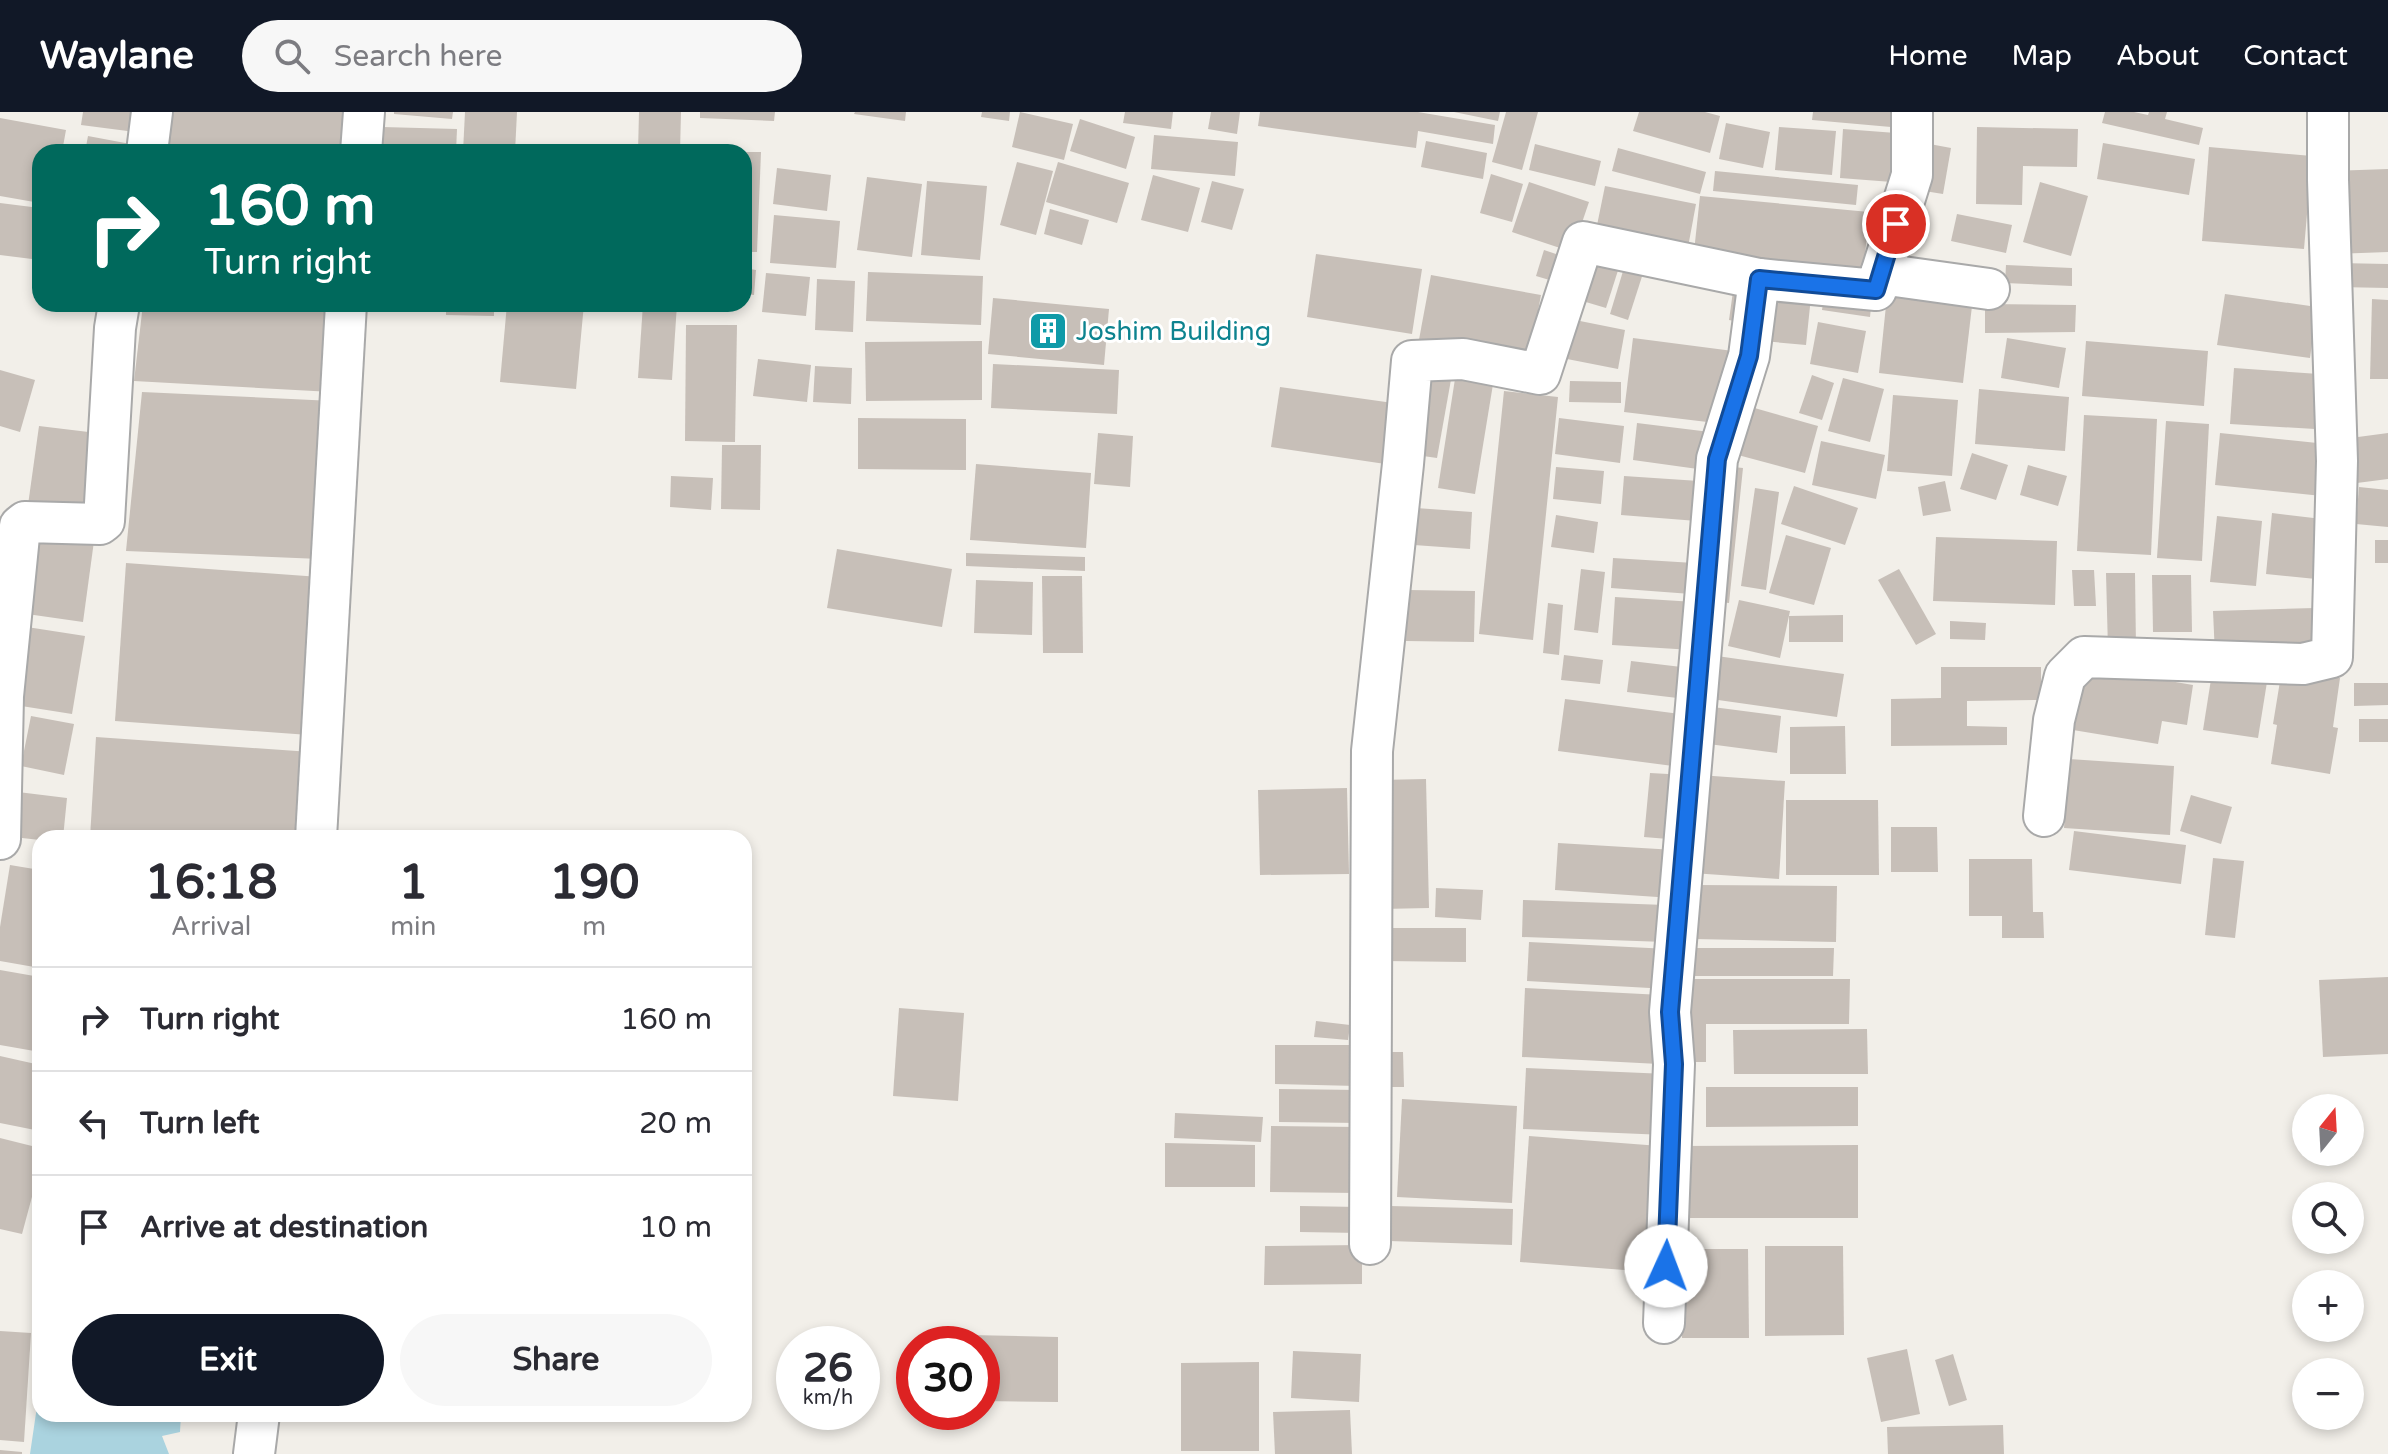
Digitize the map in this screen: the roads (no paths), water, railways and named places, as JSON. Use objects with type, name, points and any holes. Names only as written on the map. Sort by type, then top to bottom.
[{"type":"street","points":[[148,144],[152,112]]},
{"type":"street","points":[[362,144],[364,112]]},
{"type":"street","points":[[1370,1244],[1372,751],[1412,361],[1463,359],[1540,374],[1583,242],[1759,279],[1876,290],[1912,175],[1912,112]]},
{"type":"street","points":[[2044,816],[2054,720],[2061,690],[2065,676],[2084,657],[2303,664],[2332,657],[2337,461],[2328,112]]},
{"type":"street","points":[[1881,274],[1989,289]]},
{"type":"street","points":[[1664,1323],[1674,1064],[1670,1012],[1717,459],[1749,356],[1759,279]]},
{"type":"street","points":[[0,839],[3,696],[20,526],[25,522],[100,524],[104,521],[118,312]]},
{"type":"street","points":[[316,830],[346,312]]},
{"type":"street","points":[[254,1454],[258,1422]]},
{"type":"water","points":[[35,1422],[181,1422],[180,1432],[162,1436],[169,1454],[30,1454]]},
{"type":"place","name":"Joshim Building","points":[[1048,331]]}]
